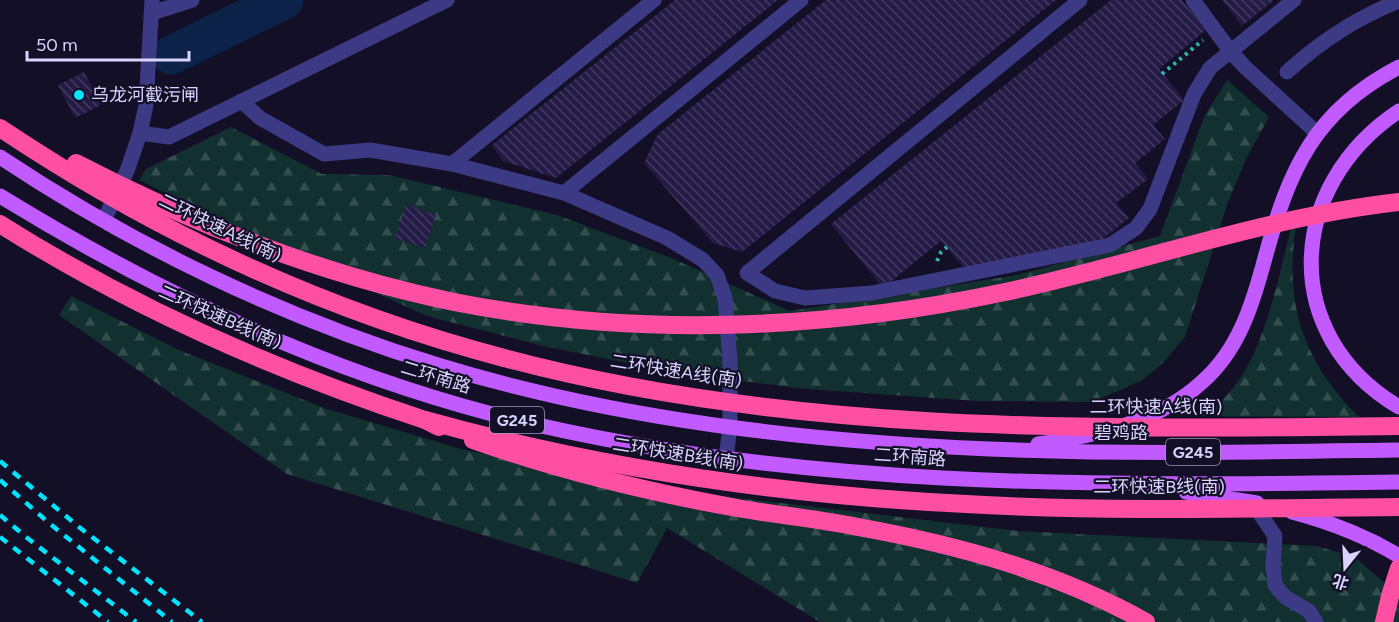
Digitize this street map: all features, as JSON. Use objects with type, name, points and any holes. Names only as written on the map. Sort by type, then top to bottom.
[{"type":"highway","points":[[0,121],[64,157],[154,201],[217,229],[315,264],[384,285],[455,302],[538,315],[625,323],[684,325],[764,323],[855,316],[926,307],[1052,281],[1282,222],[1352,208],[1399,202]]},
{"type":"highway","name":"二环快速A线(南)","points":[[0,128],[67,171],[149,218],[289,284],[383,321],[448,343],[562,372],[733,403],[894,419],[1100,428],[1399,426]]},
{"type":"highway","name":"二环快速B线(南)","points":[[0,224],[111,289],[207,336],[311,380],[425,420],[534,449],[604,464],[723,483],[938,503],[1056,508],[1399,507]]},
{"type":"highway","points":[[425,420],[487,445],[610,480],[739,508],[861,527],[978,554],[1069,585],[1146,622]]},
{"type":"highway","points":[[1384,622],[1399,568]]},
{"type":"main road","points":[[987,449],[1040,444],[1124,426],[1173,404],[1203,382],[1226,355],[1243,325],[1287,186],[1297,165],[1317,134],[1341,106],[1360,91],[1399,67]]},
{"type":"main road","points":[[1399,111],[1368,135],[1342,165],[1323,202],[1315,228],[1311,254],[1316,303],[1323,325],[1334,346],[1366,384],[1399,407]]},
{"type":"main road","name":"二环南路","points":[[0,157],[104,220],[183,262],[331,328],[419,359],[557,396],[730,427],[840,439],[987,449]]},
{"type":"main road","name":"二环南路","points":[[0,196],[88,248],[168,291],[267,336],[375,378],[481,411],[549,428],[621,442],[726,458],[900,476],[1078,484]]},
{"type":"main road","name":"碧鸡路","points":[[987,449],[1161,452],[1399,450]]},
{"type":"main road","name":"G245","points":[[1078,484],[1399,482]]},
{"type":"main road","points":[[1078,484],[1194,493],[1252,502],[1310,516],[1346,529],[1380,544],[1399,556]]},
{"type":"lane","points":[[104,220],[127,171],[140,134],[146,105],[152,6],[192,0]]},
{"type":"lane","points":[[140,134],[169,137],[447,0]]},
{"type":"lane","points":[[452,164],[654,0]]},
{"type":"lane","points":[[564,193],[801,0]]},
{"type":"lane","points":[[1080,0],[747,273],[775,291],[805,298],[872,293],[1110,245],[1136,228],[1150,209],[1194,94],[1210,68],[1294,0]]},
{"type":"lane","points":[[1193,0],[1232,52],[1317,134]]},
{"type":"lane","points":[[1287,72],[1307,53],[1352,22],[1399,1]]},
{"type":"lane","points":[[241,101],[260,118],[324,154],[370,150],[452,164],[564,193],[667,238],[703,260],[717,275],[725,298],[730,360],[730,427],[726,458]]},
{"type":"lane","points":[[1252,502],[1275,536],[1273,565],[1275,585],[1285,597],[1309,611],[1316,622]]},
{"type":"path","points":[[1162,74],[1216,31]]},
{"type":"green space","points":[[1227,80],[1269,117],[1247,157],[1228,202],[1185,337],[1163,363],[1141,381],[1092,402],[977,401],[807,389],[677,373],[543,346],[427,316],[259,240],[139,180],[146,169],[231,127],[322,174],[389,175],[557,215],[671,258],[790,311],[1017,275],[1160,236],[1205,115]]},
{"type":"green space","points":[[1292,225],[1296,226],[1293,281],[1302,330],[1311,353],[1324,375],[1359,417],[1202,416],[1227,395],[1252,358],[1275,291]]},
{"type":"green space","points":[[71,296],[179,350],[324,408],[461,449],[655,488],[1018,531],[1317,546],[1356,558],[1396,593],[1399,597],[1399,622],[820,622],[667,528],[637,583],[287,474],[59,315]]},
{"type":"building","points":[[675,0],[778,0],[556,178],[503,161],[492,145]]},
{"type":"building","points":[[826,0],[1056,0],[742,252],[713,243],[644,163],[658,134]]},
{"type":"building","points":[[1111,0],[1182,0],[1206,30],[1159,69],[1184,100],[1153,125],[1165,139],[1135,163],[1148,179],[1116,203],[1129,218],[1090,249],[967,272],[941,241],[883,288],[831,224]]},
{"type":"building","points":[[1222,0],[1274,0],[1242,26]]},
{"type":"building","name":"乌龙河截污闸","points":[[84,72],[101,105],[75,118],[58,85]]},
{"type":"building","points":[[406,205],[436,215],[425,248],[395,238]]},
{"type":"waterway","points":[[171,55],[284,0]]},
{"type":"railway","points":[[0,461],[79,527],[202,622]]},
{"type":"railway","points":[[0,480],[49,523],[172,622]]},
{"type":"railway","points":[[0,515],[136,622]]},
{"type":"railway","points":[[0,537],[108,622]]},
{"type":"place","name":"乌龙河截污闸","points":[[79,95]]}]
